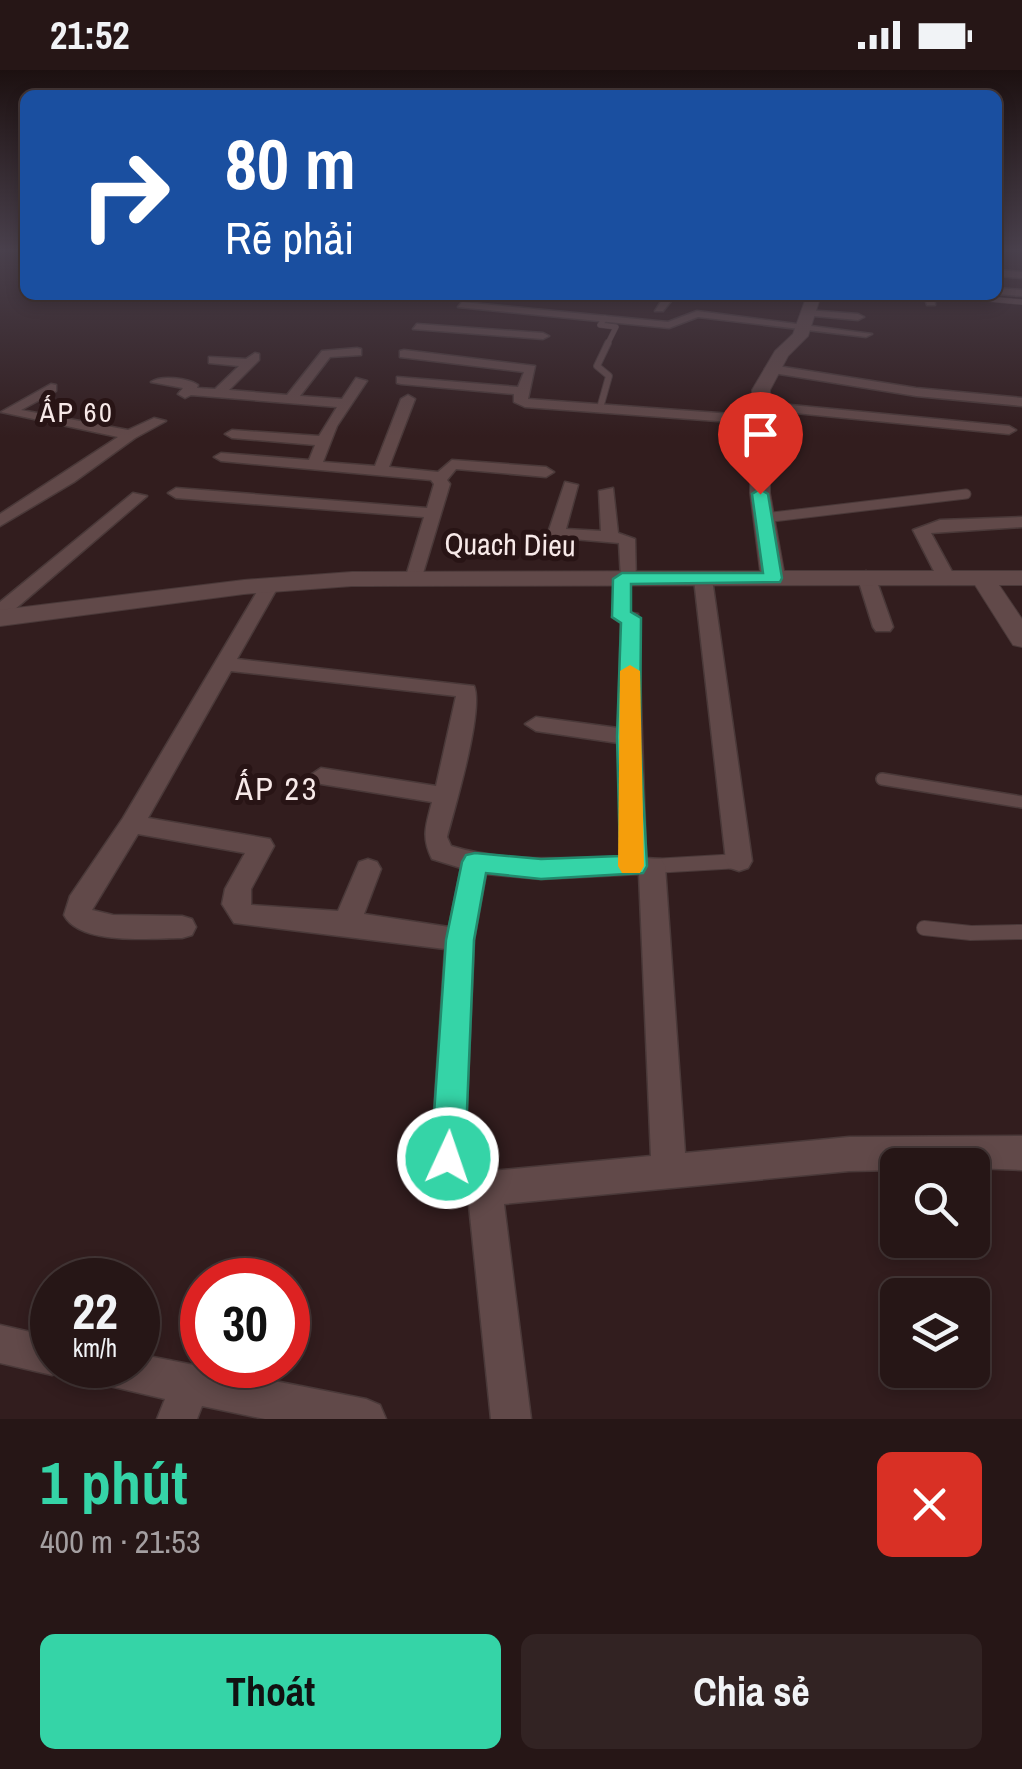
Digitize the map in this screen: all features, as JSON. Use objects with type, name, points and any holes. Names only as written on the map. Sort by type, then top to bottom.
[{"type":"main road","points":[[773,578],[764,518],[761,390],[805,320]]},
{"type":"main road","name":"Quach Dieu","points":[[0,615],[270,585],[416,576],[1022,578]]},
{"type":"main road","points":[[982,577],[1022,639]]},
{"type":"street","points":[[535,311],[669,325],[696,314],[805,320],[858,317]]},
{"type":"street","points":[[726,318],[733,311]]},
{"type":"street","points":[[520,367],[543,336],[548,312]]},
{"type":"street","points":[[805,320],[864,340]]},
{"type":"street","points":[[418,328],[543,336]]},
{"type":"street","points":[[292,399],[326,354],[356,352]]},
{"type":"street","points":[[404,354],[532,370],[519,399],[524,402],[1009,430]]},
{"type":"street","points":[[213,360],[252,360],[219,393]]},
{"type":"street","points":[[771,369],[916,392],[1022,402]]},
{"type":"street","points":[[316,464],[343,403],[360,380]]},
{"type":"street","points":[[402,380],[523,391]]},
{"type":"street","points":[[157,382],[192,384],[184,395],[219,393],[343,403]]},
{"type":"street","points":[[4,414],[51,388]]},
{"type":"street","points":[[380,469],[408,399]]},
{"type":"street","points":[[4,414],[92,424],[130,435]]},
{"type":"street","points":[[0,521],[130,435],[159,421]]},
{"type":"street","points":[[232,434],[324,441]]},
{"type":"street","points":[[221,457],[380,469],[427,474],[439,480],[442,484],[416,576]]},
{"type":"street","points":[[439,480],[452,464],[546,472]]},
{"type":"street","points":[[570,484],[556,533],[627,538],[626,579]]},
{"type":"street","points":[[607,491],[610,537]]},
{"type":"street","points":[[176,492],[432,514]]},
{"type":"street","points":[[0,615],[139,496]]},
{"type":"street","points":[[0,504],[22,510]]},
{"type":"street","points":[[946,577],[921,530],[1022,522]]},
{"type":"street","points":[[866,576],[883,627]]},
{"type":"street","points":[[703,579],[739,862]]},
{"type":"street","points":[[182,926],[83,920],[78,915],[79,904],[132,824],[270,585]]},
{"type":"street","points":[[622,617],[631,618],[628,737],[669,1172]]},
{"type":"street","points":[[225,664],[463,688],[469,703],[444,796],[436,837],[438,848],[449,857],[541,869],[643,866]]},
{"type":"street","points":[[536,724],[628,737]]},
{"type":"street","points":[[321,776],[444,796]]},
{"type":"street","points":[[132,824],[261,846],[238,889],[235,904],[244,915],[347,923],[460,940]]},
{"type":"street","points":[[475,862],[460,940],[448,1158],[474,1190],[849,1154],[1022,1153]]},
{"type":"street","points":[[347,923],[368,869]]},
{"type":"street","points":[[485,1189],[511,1419]]},
{"type":"street","points":[[0,1344],[30,1351]]},
{"type":"street","points":[[148,1388],[184,1403],[366,1419]]},
{"type":"lane","points":[[598,315],[600,325],[616,328],[597,366],[609,376],[600,408]]},
{"type":"lane","points":[[764,518],[966,494]]},
{"type":"lane","points":[[622,617],[626,579]]},
{"type":"lane","points":[[882,779],[1022,802]]},
{"type":"lane","points":[[643,866],[739,862]]},
{"type":"lane","points":[[924,928],[971,933],[1022,932]]},
{"type":"slow traffic","points":[[630,671],[631,866]]},
{"type":"district","name":"ẤP 60","points":[[77,412]]},
{"type":"district","name":"ẤP 23","points":[[277,789]]},
{"type":"route","points":[[448,1158],[460,940],[475,862],[541,869],[634,866],[628,737],[631,618],[622,617],[622,579],[773,578],[760,494]]}]
